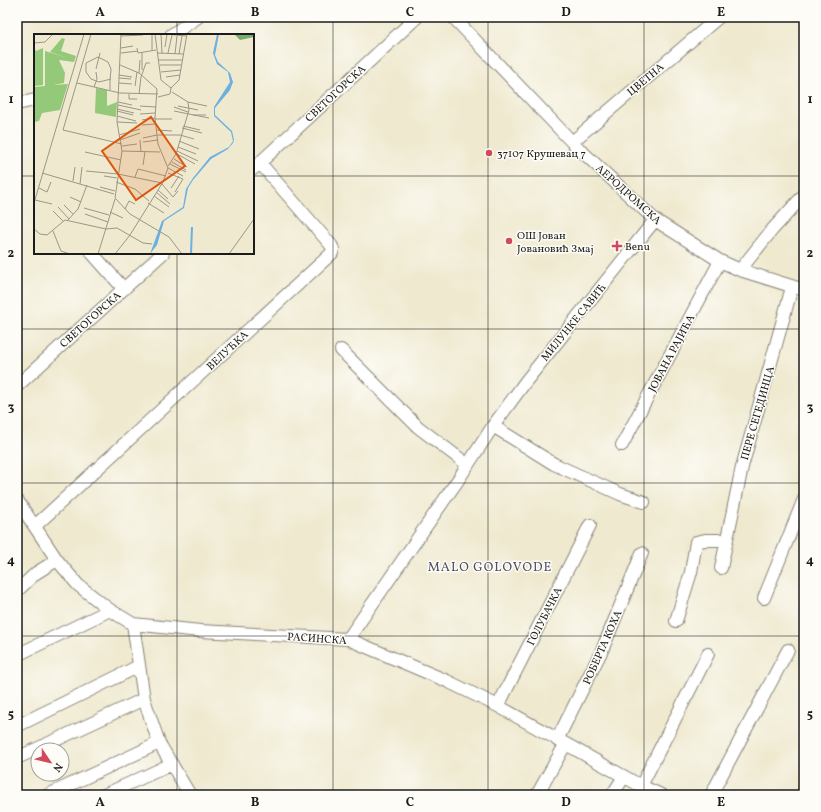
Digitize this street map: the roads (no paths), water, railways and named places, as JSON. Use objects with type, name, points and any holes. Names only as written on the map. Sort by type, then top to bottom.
[{"type":"street","points":[[172,34],[198,17]]},
{"type":"street","name":"СВЕТОГОРСКА","points":[[256,166],[417,17]]},
{"type":"street","name":"АЕРОДРОМСКА","points":[[453,17],[572,142],[655,220],[720,261],[740,270],[798,289]]},
{"type":"street","name":"ЦВЕТНА","points":[[572,142],[719,17]]},
{"type":"street","points":[[17,104],[34,100]]},
{"type":"street","name":"ВЕЛУЋКА","points":[[35,526],[332,253],[333,249],[331,245],[256,166]]},
{"type":"street","points":[[740,270],[772,230],[804,195]]},
{"type":"street","name":"МИЛУНКЕ САВИЋ","points":[[348,639],[468,465],[493,426],[551,349],[655,220]]},
{"type":"street","points":[[93,254],[124,288]]},
{"type":"street","name":"СВЕТОГОРСКА","points":[[17,386],[162,254]]},
{"type":"street","name":"ЈОВАНА РАЈИЋА","points":[[622,444],[720,261]]},
{"type":"street","name":"ПЕРЕ СЕГЕДИНЦА","points":[[721,568],[742,467],[798,289]]},
{"type":"street","points":[[340,350],[418,427],[468,465]]},
{"type":"street","points":[[493,426],[554,464],[620,494],[644,502]]},
{"type":"street","points":[[764,598],[804,499]]},
{"type":"street","name":"РАСИНСКА","points":[[17,500],[57,560],[78,585],[110,610],[133,624],[200,631],[348,639],[447,680],[498,706],[624,777],[661,795]]},
{"type":"street","name":"ГОЛУБАЧКА","points":[[498,706],[590,525]]},
{"type":"street","points":[[676,621],[690,572],[696,542],[704,540],[726,540]]},
{"type":"street","name":"РОБЕРТА КОХА","points":[[537,795],[603,648],[642,553]]},
{"type":"street","points":[[17,591],[36,574],[57,560]]},
{"type":"street","points":[[17,655],[110,610]]},
{"type":"street","points":[[133,624],[144,699],[159,743],[190,795]]},
{"type":"street","points":[[711,795],[788,650]]},
{"type":"street","points":[[641,786],[708,654]]},
{"type":"street","points":[[17,726],[139,666]]},
{"type":"street","points":[[17,758],[144,699]]},
{"type":"street","points":[[48,795],[159,743]]},
{"type":"street","points":[[104,795],[172,764]]},
{"type":"street","points":[[612,795],[624,777]]},
{"type":"place","name":"37107 Крушевац 7","points":[[489,153]]},
{"type":"place","name":"ОШ Јован Јовановић Змај","points":[[509,241]]},
{"type":"place","name":"Benu","points":[[617,246]]},
{"type":"district","name":"MALO GOLOVODE","points":[[490,566]]}]
